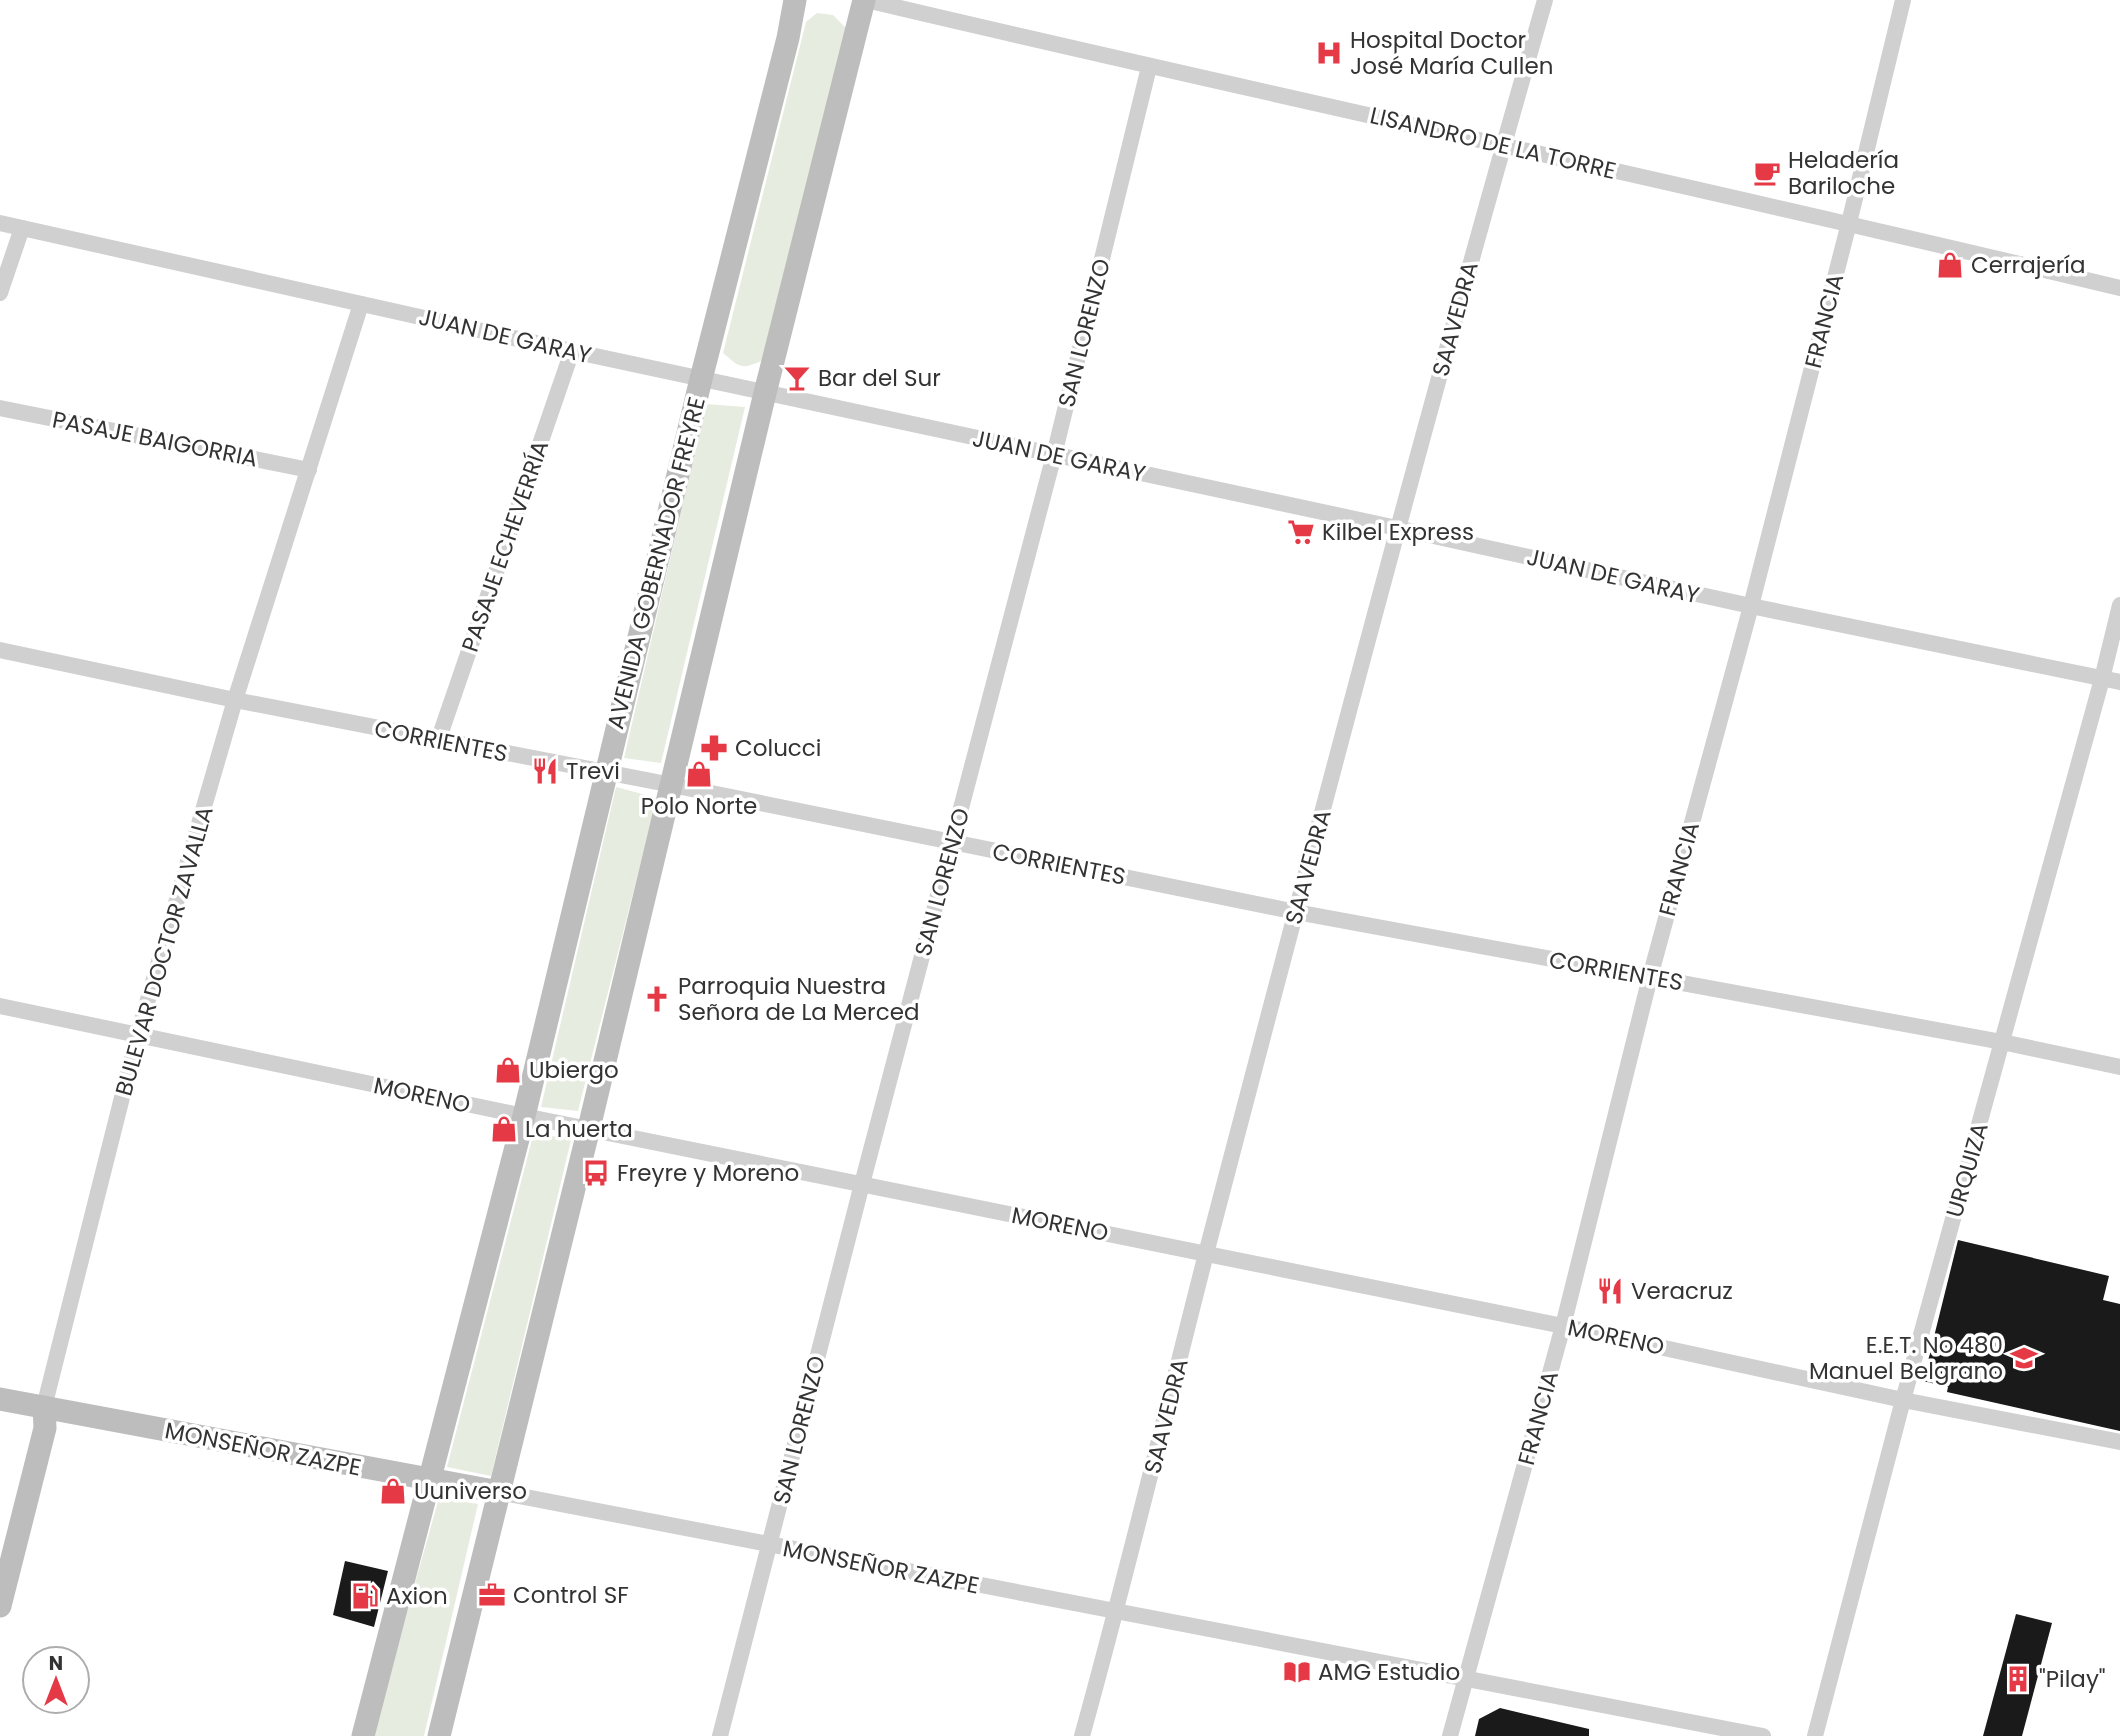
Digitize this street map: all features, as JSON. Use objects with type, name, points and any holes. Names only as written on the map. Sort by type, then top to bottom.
[{"type":"main road","name":"AVENIDA GOBERNADOR FREYRE","points":[[363,1736],[524,1116],[605,773],[788,38],[795,0]]},
{"type":"main road","points":[[439,1736],[589,1128],[765,393],[865,0]]},
{"type":"main road","name":"MONSEÑOR ZAZPE","points":[[0,1399],[499,1492]]},
{"type":"main road","name":"BULEVAR DOCTOR ZAVALLA","points":[[0,1606],[45,1428],[44,1407]]},
{"type":"street","name":"LISANDRO DE LA TORRE","points":[[865,0],[1149,67],[1849,223],[2120,288]]},
{"type":"street","name":"SAAVEDRA","points":[[1082,1736],[1117,1612],[1206,1254],[1397,528],[1545,0]]},
{"type":"street","name":"FRANCIA","points":[[1450,1736],[1563,1325],[1650,977],[1751,606],[1903,0]]},
{"type":"street","name":"SAN LORENZO","points":[[720,1736],[1054,455],[1149,67]]},
{"type":"street","name":"JUAN DE GARAY","points":[[0,223],[765,393],[1751,606],[2120,682]]},
{"type":"street","points":[[0,293],[22,228]]},
{"type":"street","name":"BULEVAR DOCTOR ZAVALLA","points":[[44,1407],[138,1034],[235,700],[361,304]]},
{"type":"street","name":"PASAJE ECHEVERRÍA","points":[[438,741],[572,351]]},
{"type":"street","name":"PASAJE BAIGORRIA","points":[[0,408],[309,470]]},
{"type":"street","name":"URQUIZA","points":[[1815,1736],[1903,1400],[2102,679],[2120,605]]},
{"type":"street","name":"CORRIENTES","points":[[0,650],[235,700],[672,785],[1296,912],[2002,1042],[2120,1067]]},
{"type":"street","name":"MORENO","points":[[0,1006],[524,1116],[1563,1325],[1903,1400],[2120,1442]]},
{"type":"street","name":"MONSEÑOR ZAZPE","points":[[499,1492],[1763,1736]]},
{"type":"shaded area","points":[[817,13],[833,15],[846,28],[763,360],[742,366],[723,353],[806,22]]},
{"type":"shaded area","points":[[706,404],[745,407],[661,763],[624,758]]},
{"type":"shaded area","points":[[616,787],[657,798],[578,1111],[541,1107]]},
{"type":"shaded area","points":[[534,1132],[571,1140],[491,1476],[447,1467]]},
{"type":"shaded area","points":[[439,1498],[478,1504],[424,1736],[372,1736]]},
{"type":"building","name":"E.E.T. No 480 Manuel Belgrano","points":[[1958,1240],[2109,1276],[2103,1300],[2120,1304],[2120,1431],[1947,1392],[1948,1387],[1923,1381]]},
{"type":"building","points":[[345,1561],[388,1571],[374,1627],[333,1615]]},
{"type":"building","name":"\"Pilay\"","points":[[2016,1614],[2052,1623],[2022,1736],[1983,1736]]},
{"type":"building","points":[[1500,1708],[1589,1729],[1589,1736],[1475,1736],[1479,1719]]},
{"type":"place","name":"Hospital Doctor José María Cullen","points":[[1329,53]]},
{"type":"place","name":"Heladería Bariloche","points":[[1767,173]]},
{"type":"place","name":"Cerrajería","points":[[1950,265]]},
{"type":"place","name":"Bar del Sur","points":[[797,378]]},
{"type":"place","name":"Kilbel Express","points":[[1301,532]]},
{"type":"place","name":"Colucci","points":[[714,748]]},
{"type":"place","name":"Trevi","points":[[545,771]]},
{"type":"place","name":"Polo Norte","points":[[699,774]]},
{"type":"place","name":"Parroquia Nuestra Señora de La Merced","points":[[657,999]]},
{"type":"place","name":"Ubiergo","points":[[508,1070]]},
{"type":"place","name":"La huerta","points":[[504,1129]]},
{"type":"place","name":"Freyre y Moreno","points":[[596,1173]]},
{"type":"place","name":"Veracruz","points":[[1610,1291]]},
{"type":"place","name":"E.E.T. No 480 Manuel Belgrano","points":[[2024,1358]]},
{"type":"place","name":"Uuniverso","points":[[393,1491]]},
{"type":"place","name":"Control SF","points":[[492,1595]]},
{"type":"place","name":"Axion","points":[[365,1596]]},
{"type":"place","name":"AMG Estudio","points":[[1297,1672]]},
{"type":"place","name":"\"Pilay\"","points":[[2018,1679]]}]
